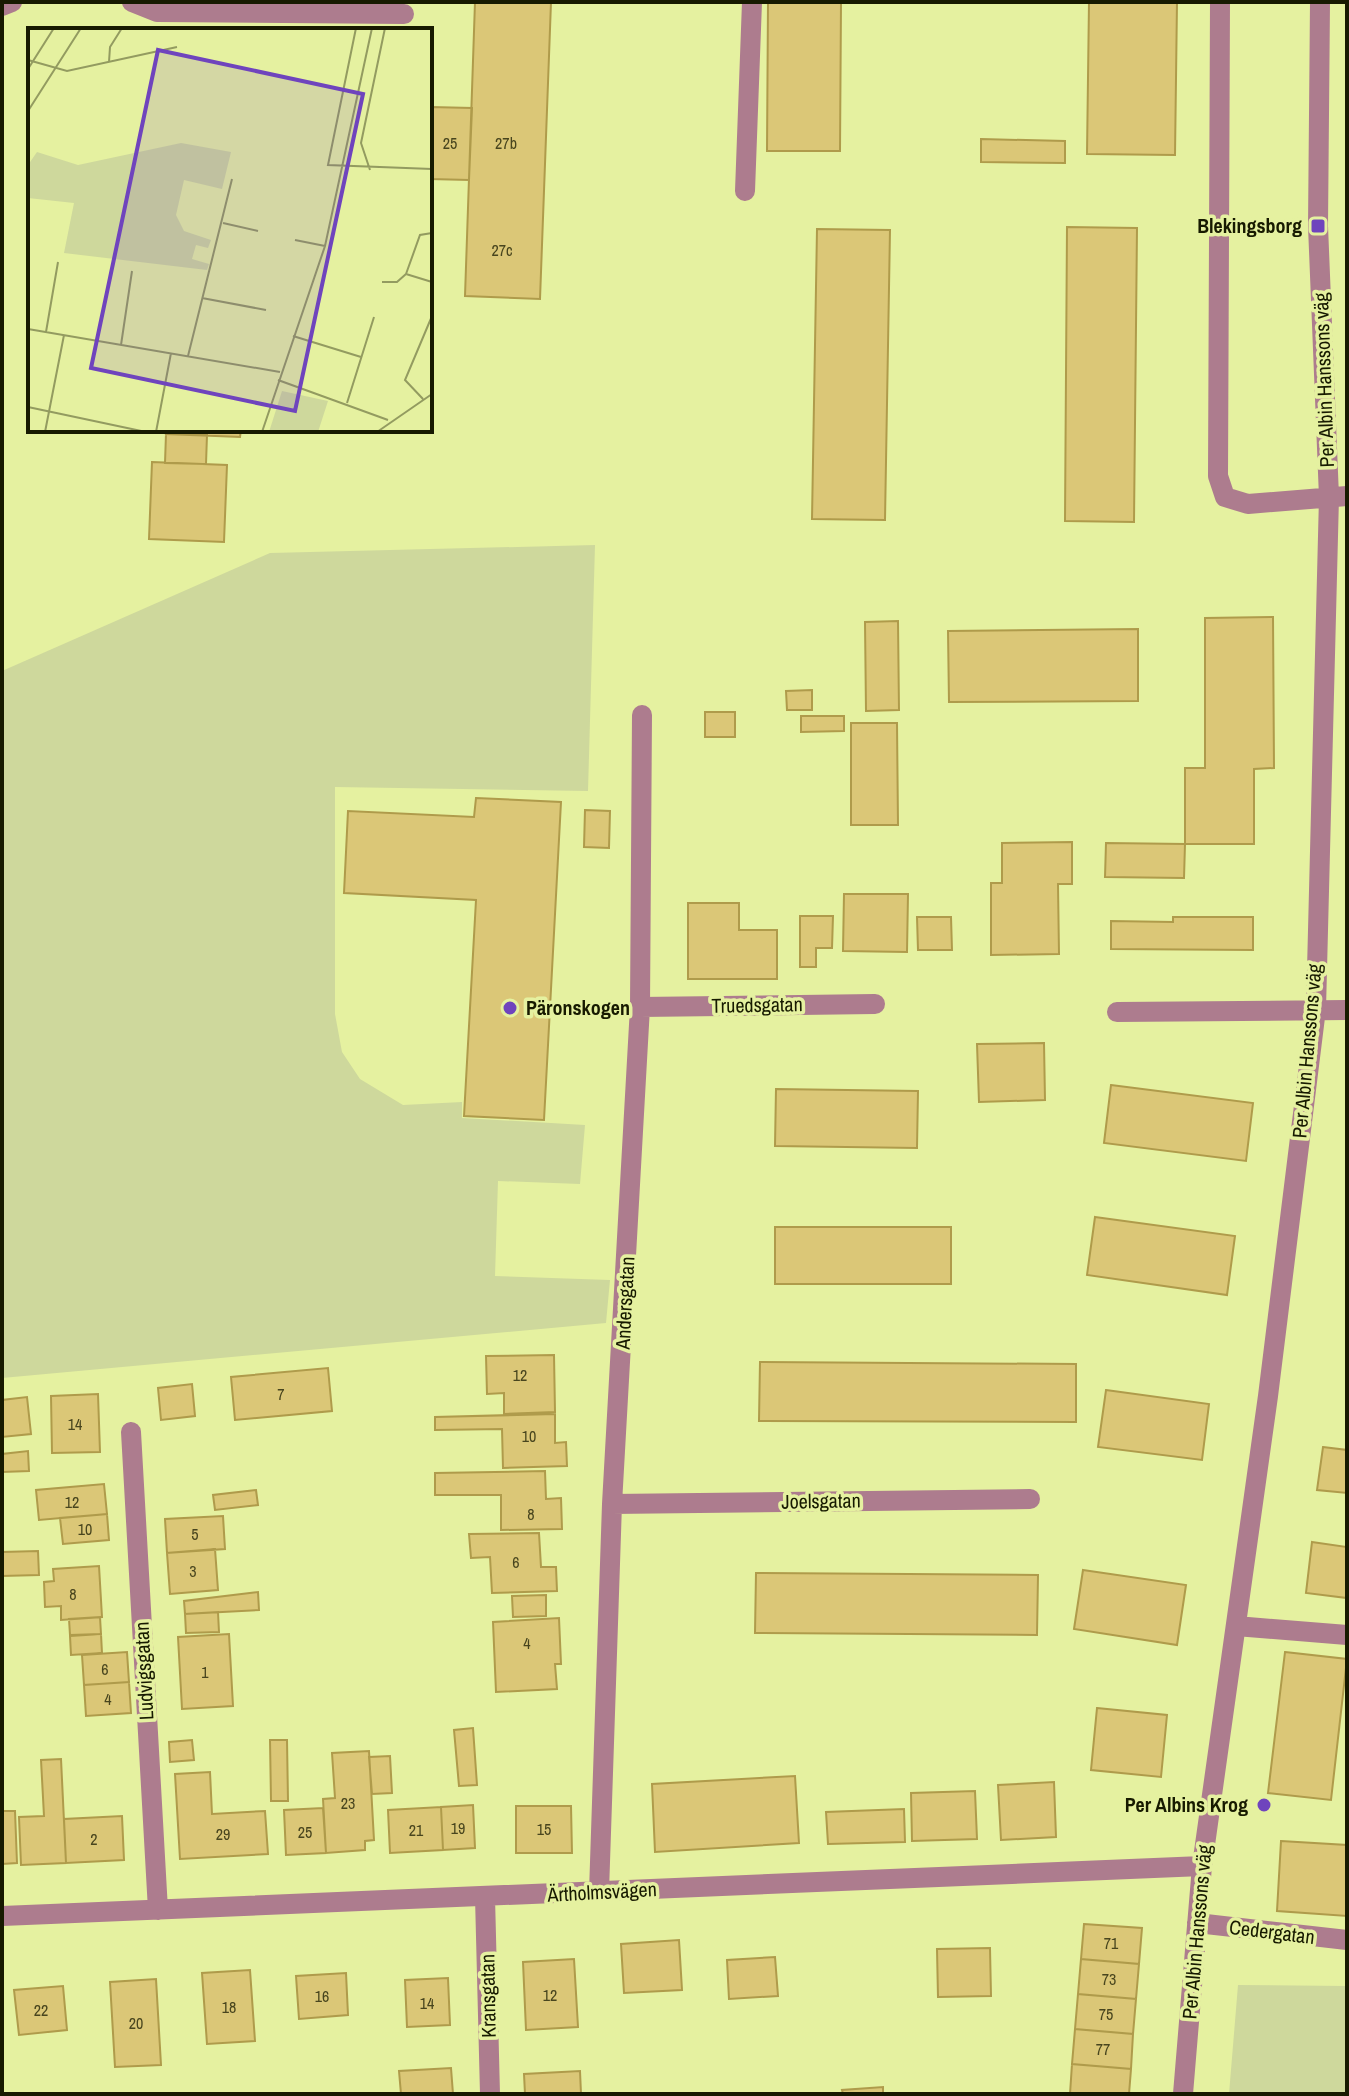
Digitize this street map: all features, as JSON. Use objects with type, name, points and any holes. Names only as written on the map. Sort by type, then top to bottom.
[{"type":"street","points":[[2,6],[12,2]]},
{"type":"street","points":[[132,2],[157,12],[404,14]]},
{"type":"street","points":[[745,191],[752,2]]},
{"type":"street","points":[[1220,2],[1218,476],[1225,497],[1248,504],[1338,496]]},
{"type":"street","name":"Per Albin Hanssons väg","points":[[1183,2094],[1202,1866],[1316,1009],[1338,496],[1318,226],[1320,2]]},
{"type":"street","name":"Andersgatan","points":[[599,1892],[612,1504],[640,1007],[642,715]]},
{"type":"street","name":"Truedsgatan","points":[[640,1007],[875,1004]]},
{"type":"street","points":[[1117,1012],[1347,1010]]},
{"type":"street","name":"Ludvigsgatan","points":[[131,1432],[158,1910]]},
{"type":"street","name":"Joelsgatan","points":[[612,1504],[1030,1499]]},
{"type":"street","points":[[1236,1626],[1347,1635]]},
{"type":"street","name":"Ärtholmsvägen","points":[[2,1916],[1202,1866]]},
{"type":"street","name":"Kransgatan","points":[[485,1897],[490,2094]]},
{"type":"street","name":"Cedergatan","points":[[1197,1923],[1347,1940]]},
{"type":"green space","points":[[595,545],[588,791],[335,787],[335,1014],[342,1052],[360,1079],[403,1105],[462,1102],[462,1118],[585,1125],[580,1184],[498,1181],[495,1276],[610,1280],[606,1323],[2,1378],[2,671],[270,553]]},
{"type":"green space","points":[[1238,1985],[1347,1986],[1347,2094],[1229,2094]]},
{"type":"building","points":[[475,2],[551,2],[540,299],[465,296]]},
{"type":"building","points":[[768,2],[841,2],[840,151],[767,151]]},
{"type":"building","points":[[1089,2],[1177,2],[1175,155],[1087,154]]},
{"type":"building","points":[[432,107],[472,108],[469,180],[432,179]]},
{"type":"building","points":[[981,139],[1065,141],[1065,163],[981,162]]},
{"type":"building","points":[[1067,227],[1137,228],[1134,522],[1065,521]]},
{"type":"building","points":[[817,229],[890,230],[885,520],[812,519]]},
{"type":"building","points":[[166,432],[241,432],[240,437]]},
{"type":"building","points":[[166,434],[207,435],[206,464],[165,463]]},
{"type":"building","points":[[152,462],[227,465],[224,542],[149,539]]},
{"type":"building","points":[[1273,617],[1274,768],[1254,769],[1254,844],[1185,844],[1185,768],[1205,768],[1205,618]]},
{"type":"building","points":[[898,621],[899,710],[866,711],[865,622]]},
{"type":"building","points":[[1138,629],[1138,701],[949,702],[948,631]]},
{"type":"building","points":[[812,690],[812,710],[787,710],[786,691]]},
{"type":"building","points":[[705,712],[735,712],[735,737],[705,737]]},
{"type":"building","points":[[801,716],[844,716],[844,731],[801,732]]},
{"type":"building","points":[[851,723],[897,723],[898,825],[851,825]]},
{"type":"building","name":"Päronskogen","points":[[476,798],[561,802],[544,1120],[464,1116],[476,900],[344,893],[348,811],[474,817]]},
{"type":"building","points":[[585,810],[610,811],[609,848],[584,847]]},
{"type":"building","points":[[1072,842],[1072,884],[1058,884],[1059,954],[991,955],[991,883],[1002,883],[1002,843]]},
{"type":"building","points":[[1106,843],[1185,844],[1184,878],[1105,877]]},
{"type":"building","points":[[844,894],[908,894],[907,952],[843,951]]},
{"type":"building","points":[[688,903],[739,903],[739,930],[777,930],[777,979],[688,979]]},
{"type":"building","points":[[800,916],[833,916],[832,948],[816,948],[816,967],[800,967]]},
{"type":"building","points":[[917,917],[951,917],[952,950],[918,950]]},
{"type":"building","points":[[1173,917],[1253,917],[1253,950],[1111,949],[1111,921],[1173,922]]},
{"type":"building","points":[[1044,1043],[1045,1100],[979,1102],[977,1044]]},
{"type":"building","points":[[1111,1085],[1253,1103],[1246,1161],[1104,1143]]},
{"type":"building","points":[[776,1089],[918,1091],[917,1148],[775,1146]]},
{"type":"building","points":[[1095,1217],[1235,1236],[1227,1295],[1087,1275]]},
{"type":"building","points":[[775,1227],[951,1227],[951,1284],[775,1284]]},
{"type":"building","points":[[554,1355],[555,1412],[504,1414],[504,1393],[487,1394],[486,1356]]},
{"type":"building","points":[[760,1362],[1076,1364],[1076,1422],[759,1421]]},
{"type":"building","points":[[328,1368],[332,1411],[235,1420],[231,1377]]},
{"type":"building","points":[[192,1384],[195,1416],[161,1420],[158,1388]]},
{"type":"building","points":[[1106,1390],[1209,1404],[1202,1460],[1098,1447]]},
{"type":"building","points":[[98,1394],[100,1452],[52,1453],[51,1396]]},
{"type":"building","points":[[27,1397],[31,1434],[2,1437],[2,1400]]},
{"type":"building","points":[[555,1414],[555,1443],[566,1442],[567,1466],[503,1468],[502,1429],[435,1430],[435,1417]]},
{"type":"building","points":[[1323,1447],[1347,1450],[1347,1493],[1317,1490]]},
{"type":"building","points":[[28,1451],[29,1471],[2,1472],[2,1454]]},
{"type":"building","points":[[545,1471],[546,1499],[561,1498],[562,1529],[501,1530],[501,1495],[435,1495],[435,1473]]},
{"type":"building","points":[[104,1484],[107,1514],[39,1520],[36,1490]]},
{"type":"building","points":[[256,1490],[258,1505],[215,1510],[213,1495]]},
{"type":"building","points":[[107,1514],[109,1540],[63,1544],[60,1518]]},
{"type":"building","points":[[223,1516],[225,1549],[167,1553],[165,1519]]},
{"type":"building","points":[[539,1533],[541,1567],[556,1567],[557,1591],[492,1593],[490,1557],[471,1558],[469,1534]]},
{"type":"building","points":[[1312,1542],[1347,1547],[1347,1598],[1306,1593]]},
{"type":"building","points":[[215,1549],[218,1590],[170,1594],[167,1553]]},
{"type":"building","points":[[38,1551],[39,1575],[2,1576],[2,1552]]},
{"type":"building","points":[[99,1566],[102,1617],[61,1620],[61,1606],[45,1607],[44,1582],[54,1581],[53,1569]]},
{"type":"building","points":[[1083,1570],[1186,1585],[1177,1645],[1074,1629]]},
{"type":"building","points":[[756,1573],[1038,1575],[1037,1635],[755,1633]]},
{"type":"building","points":[[258,1592],[259,1610],[185,1614],[184,1601]]},
{"type":"building","points":[[546,1595],[546,1616],[513,1617],[512,1596]]},
{"type":"building","points":[[218,1612],[219,1632],[186,1633],[185,1614]]},
{"type":"building","points":[[100,1617],[101,1634],[70,1635],[69,1619]]},
{"type":"building","points":[[559,1618],[561,1664],[555,1664],[557,1689],[496,1692],[493,1622]]},
{"type":"building","points":[[101,1634],[102,1653],[71,1655],[70,1636]]},
{"type":"building","points":[[229,1634],[233,1706],[182,1709],[178,1637]]},
{"type":"building","points":[[127,1652],[129,1682],[84,1685],[82,1655]]},
{"type":"building","points":[[1285,1652],[1347,1659],[1331,1800],[1268,1793]]},
{"type":"building","points":[[129,1682],[131,1713],[86,1716],[84,1685]]},
{"type":"building","points":[[1097,1708],[1167,1715],[1161,1777],[1091,1770]]},
{"type":"building","points":[[473,1728],[477,1785],[459,1786],[454,1730]]},
{"type":"building","points":[[192,1740],[194,1760],[170,1762],[169,1742]]},
{"type":"building","points":[[270,1740],[287,1740],[288,1801],[271,1801]]},
{"type":"building","points":[[369,1751],[374,1840],[365,1841],[365,1850],[326,1853],[323,1799],[335,1798],[332,1753]]},
{"type":"building","points":[[390,1756],[392,1793],[372,1794],[369,1757]]},
{"type":"building","points":[[61,1759],[66,1863],[21,1865],[19,1817],[44,1816],[41,1760]]},
{"type":"building","points":[[210,1772],[212,1814],[265,1811],[268,1854],[180,1859],[175,1774]]},
{"type":"building","points":[[795,1776],[799,1843],[655,1852],[652,1784]]},
{"type":"building","points":[[1054,1782],[1056,1837],[1001,1840],[998,1785]]},
{"type":"building","points":[[975,1791],[977,1839],[912,1841],[911,1793]]},
{"type":"building","points":[[473,1805],[475,1848],[443,1850],[441,1807]]},
{"type":"building","points":[[516,1806],[571,1806],[572,1853],[516,1853]]},
{"type":"building","points":[[441,1807],[443,1850],[390,1853],[388,1810]]},
{"type":"building","points":[[323,1808],[326,1853],[286,1855],[284,1810]]},
{"type":"building","points":[[904,1809],[905,1842],[828,1844],[826,1812]]},
{"type":"building","points":[[2,1811],[15,1811],[17,1863],[2,1864]]},
{"type":"building","points":[[122,1816],[124,1860],[66,1863],[64,1819]]},
{"type":"building","points":[[1281,1841],[1347,1845],[1347,1916],[1277,1911]]},
{"type":"building","points":[[1084,1924],[1142,1928],[1139,1964],[1081,1959]]},
{"type":"building","points":[[679,1940],[682,1990],[624,1993],[621,1944]]},
{"type":"building","points":[[990,1948],[991,1996],[938,1997],[937,1949]]},
{"type":"building","points":[[775,1957],[778,1996],[729,1999],[727,1960]]},
{"type":"building","points":[[574,1959],[578,2027],[526,2030],[523,1962]]},
{"type":"building","points":[[1081,1959],[1139,1964],[1136,1999],[1078,1994]]},
{"type":"building","points":[[250,1970],[255,2041],[207,2044],[202,1973]]},
{"type":"building","points":[[346,1973],[348,2015],[299,2019],[296,1976]]},
{"type":"building","points":[[448,1978],[450,2025],[407,2027],[405,1980]]},
{"type":"building","points":[[156,1979],[161,2065],[115,2067],[110,1982]]},
{"type":"building","points":[[63,1986],[67,2030],[19,2035],[14,1990]]},
{"type":"building","points":[[1078,1994],[1136,1999],[1133,2034],[1075,2029]]},
{"type":"building","points":[[1075,2029],[1133,2034],[1131,2069],[1072,2064]]},
{"type":"building","points":[[1072,2064],[1131,2069],[1129,2094],[1070,2094]]},
{"type":"building","points":[[451,2068],[453,2094],[401,2094],[399,2071]]},
{"type":"building","points":[[580,2071],[581,2094],[525,2094],[524,2074]]},
{"type":"building","points":[[883,2087],[883,2094],[843,2094],[842,2090]]},
{"type":"place","name":"Blekingsborg","points":[[1318,226]]},
{"type":"place","name":"Päronskogen","points":[[510,1008]]},
{"type":"place","name":"Per Albins Krog","points":[[1264,1805]]}]
